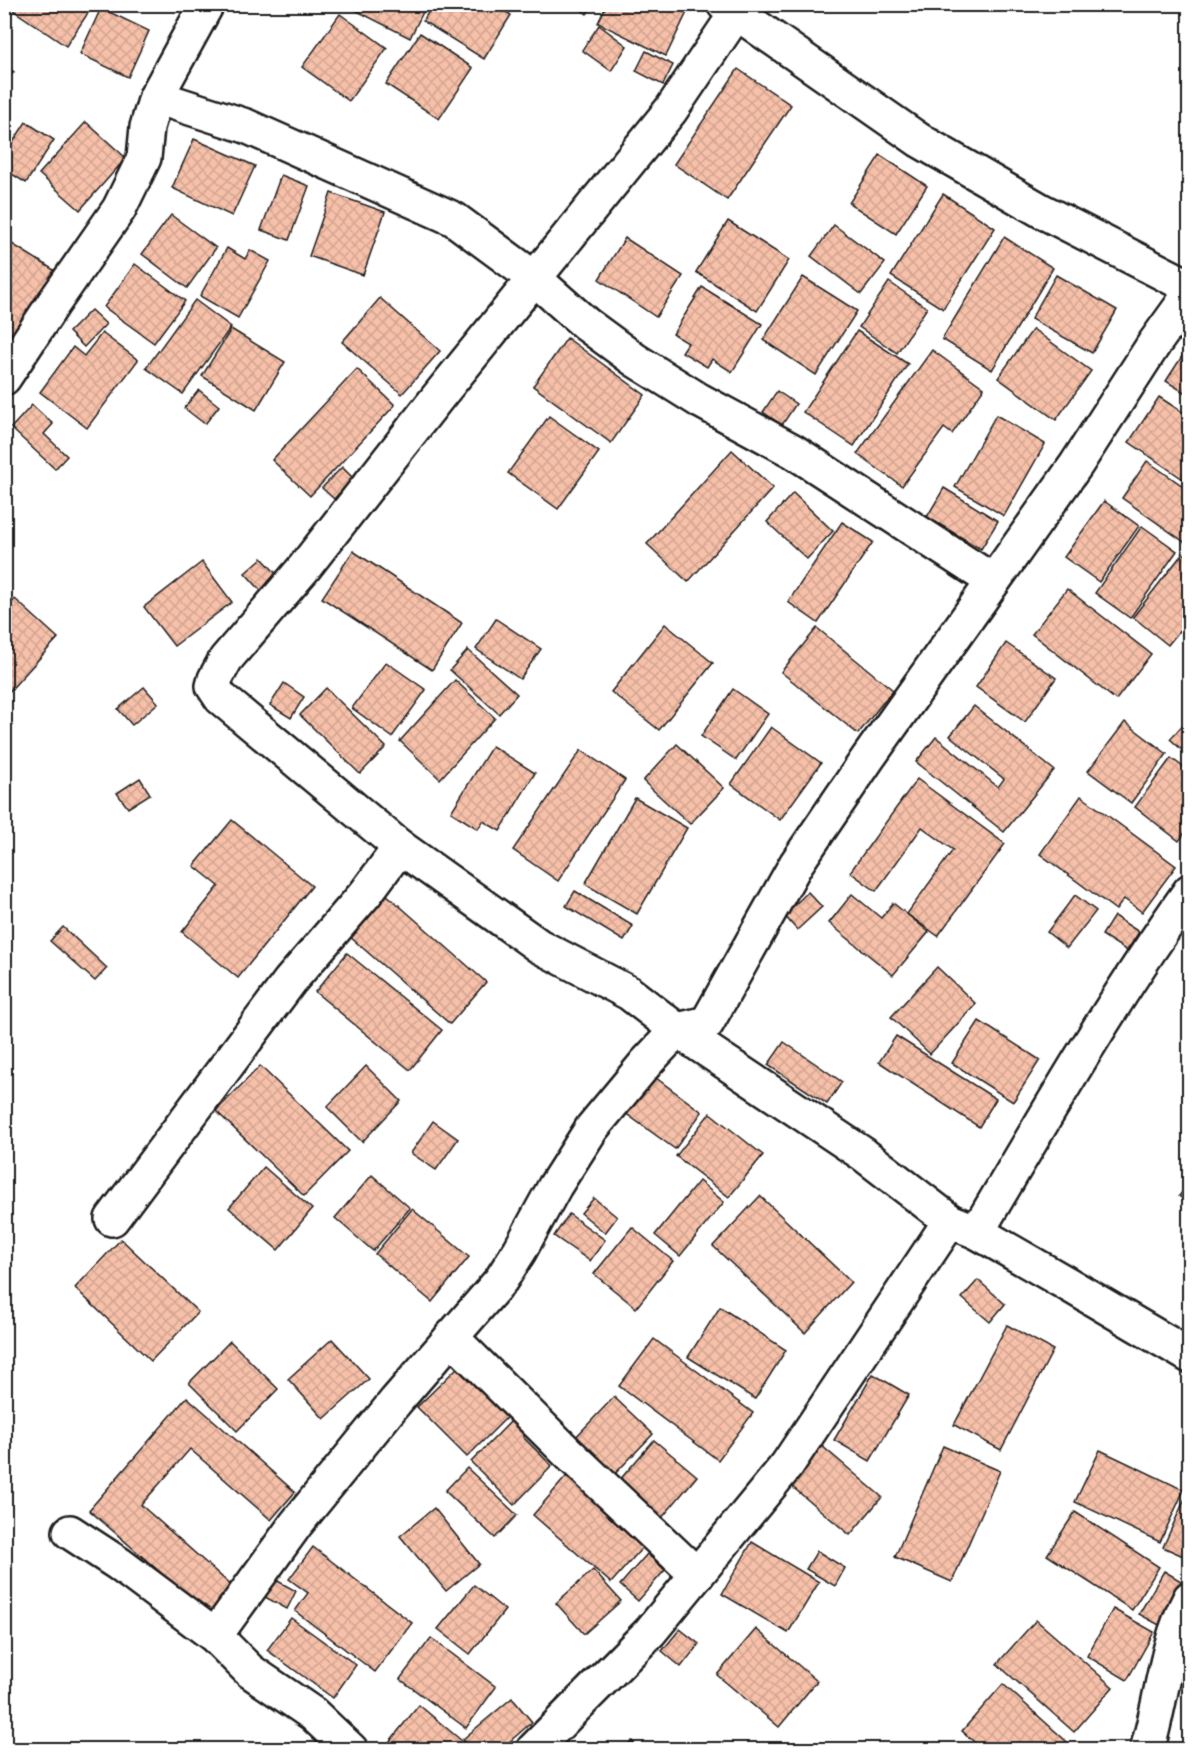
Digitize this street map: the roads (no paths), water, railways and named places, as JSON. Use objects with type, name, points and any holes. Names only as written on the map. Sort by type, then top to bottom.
[{"type":"street","points":[[4,378],[119,209],[144,158],[147,127],[156,97],[207,4]]},
{"type":"street","points":[[1190,287],[1042,212],[919,140],[731,8],[672,110],[534,278],[303,568],[226,659],[214,679],[213,686],[221,698],[400,847],[539,946],[629,993],[677,1030],[863,1154],[963,1226],[1190,1356]]},
{"type":"street","points":[[156,97],[246,126],[454,219],[534,278],[586,324],[635,360],[699,400],[793,451],[993,581]]},
{"type":"street","points":[[215,1636],[296,1524],[396,1401],[501,1280],[555,1186],[592,1128],[677,1030],[708,1023],[796,864],[868,758],[1076,465],[1154,344],[1190,294]]},
{"type":"street","points":[[112,1220],[290,981],[366,893],[400,847]]},
{"type":"street","points":[[533,1749],[650,1632],[787,1465],[963,1226],[1190,891]]},
{"type":"street","points":[[451,1337],[567,1452],[697,1575]]},
{"type":"street","points":[[70,1532],[119,1564],[215,1636],[250,1671],[312,1714],[351,1749]]},
{"type":"street","points":[[1147,1749],[1163,1677],[1182,1613],[1190,1598]]}]
